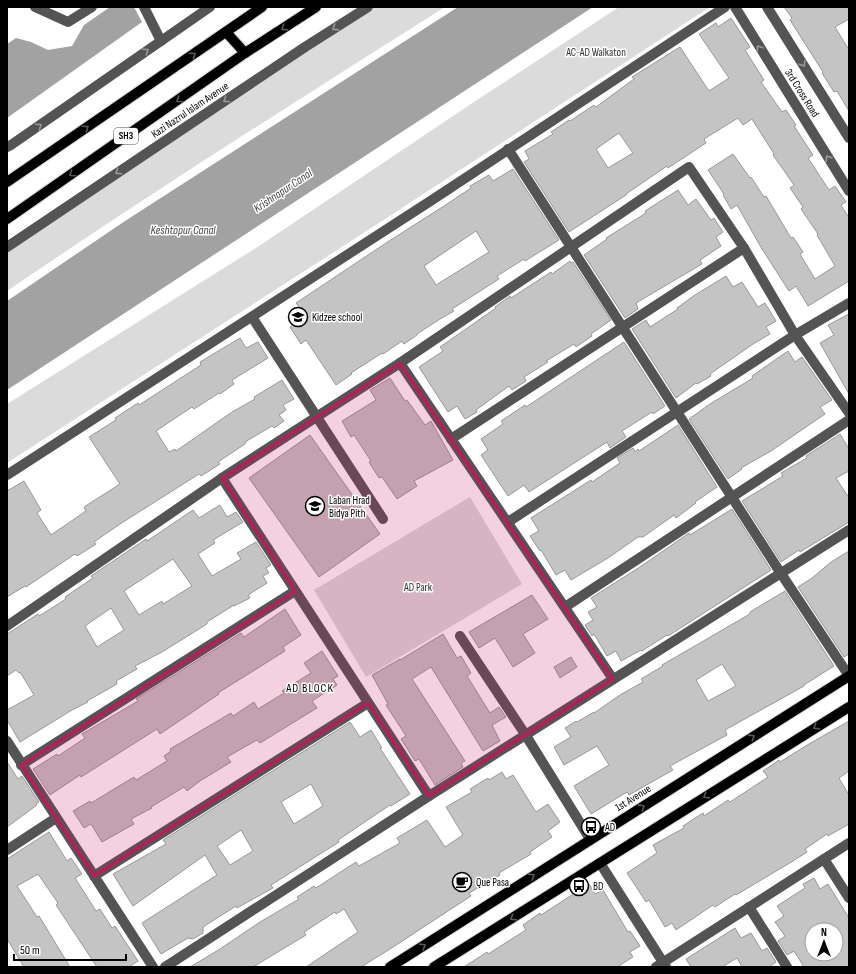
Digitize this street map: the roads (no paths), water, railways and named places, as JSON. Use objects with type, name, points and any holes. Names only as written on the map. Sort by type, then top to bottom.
[{"type":"main road","name":"SH3","points":[[7,182],[262,7]]},
{"type":"main road","name":"Kazi Nazrul Islam Avenue","points":[[7,219],[246,53],[316,7]]},
{"type":"main road","points":[[226,32],[246,53]]},
{"type":"main road","name":"1st Avenue","points":[[390,967],[849,676]]},
{"type":"main road","points":[[434,967],[849,707]]},
{"type":"street","points":[[38,8],[68,22],[92,7]]},
{"type":"street","points":[[144,7],[161,41]]},
{"type":"street","points":[[7,147],[210,7]]},
{"type":"street","name":"Kazi Nazrul Islam Avenue","points":[[7,246],[305,47],[368,7]]},
{"type":"street","points":[[7,475],[252,317],[725,7]]},
{"type":"street","name":"3rd Cross Road","points":[[735,7],[849,191]]},
{"type":"street","name":"3rd Cross Road","points":[[767,7],[849,138]]},
{"type":"street","points":[[508,149],[849,676]]},
{"type":"street","points":[[7,626],[222,478],[400,363],[689,168],[744,248],[795,335],[849,413]]},
{"type":"street","points":[[452,439],[744,248]]},
{"type":"street","points":[[508,522],[795,335],[849,303]]},
{"type":"street","points":[[252,317],[383,519]]},
{"type":"street","points":[[400,363],[613,679]]},
{"type":"street","points":[[565,607],[849,420]]},
{"type":"street","points":[[222,478],[429,796]]},
{"type":"street","points":[[165,967],[525,734],[849,530]]},
{"type":"street","points":[[21,765],[295,591]]},
{"type":"street","points":[[460,636],[525,734],[590,839]]},
{"type":"street","points":[[94,876],[368,703]]},
{"type":"street","points":[[7,741],[21,765],[153,967]]},
{"type":"street","points":[[7,850],[56,818]]},
{"type":"street","points":[[600,863],[662,966],[849,842]]},
{"type":"street","points":[[824,859],[849,898]]},
{"type":"street","points":[[749,907],[788,967]]},
{"type":"water","points":[[110,7],[134,7],[142,22],[7,118],[7,44],[16,38],[31,42],[48,50],[72,46],[84,25]]},
{"type":"water","name":"Keshtopur Canal","points":[[458,7],[593,7],[7,390],[7,301],[125,221]]},
{"type":"place","name":"Kidzee school","points":[[298,317]]},
{"type":"place","name":"Laban Hrad Bidya Pith","points":[[315,506]]},
{"type":"place","name":"AD","points":[[591,827]]},
{"type":"place","name":"Que Pasa","points":[[462,882]]},
{"type":"place","name":"BD","points":[[579,886]]},
{"type":"district","name":"AD BLOCK","points":[[310,688]]},
{"type":"park label","name":"AC-AD Walkaton","points":[[596,52]]},
{"type":"park label","name":"AD Park","points":[[418,587]]},
{"type":"water label","name":"Krishnapur Canal","points":[[283,191]]}]
